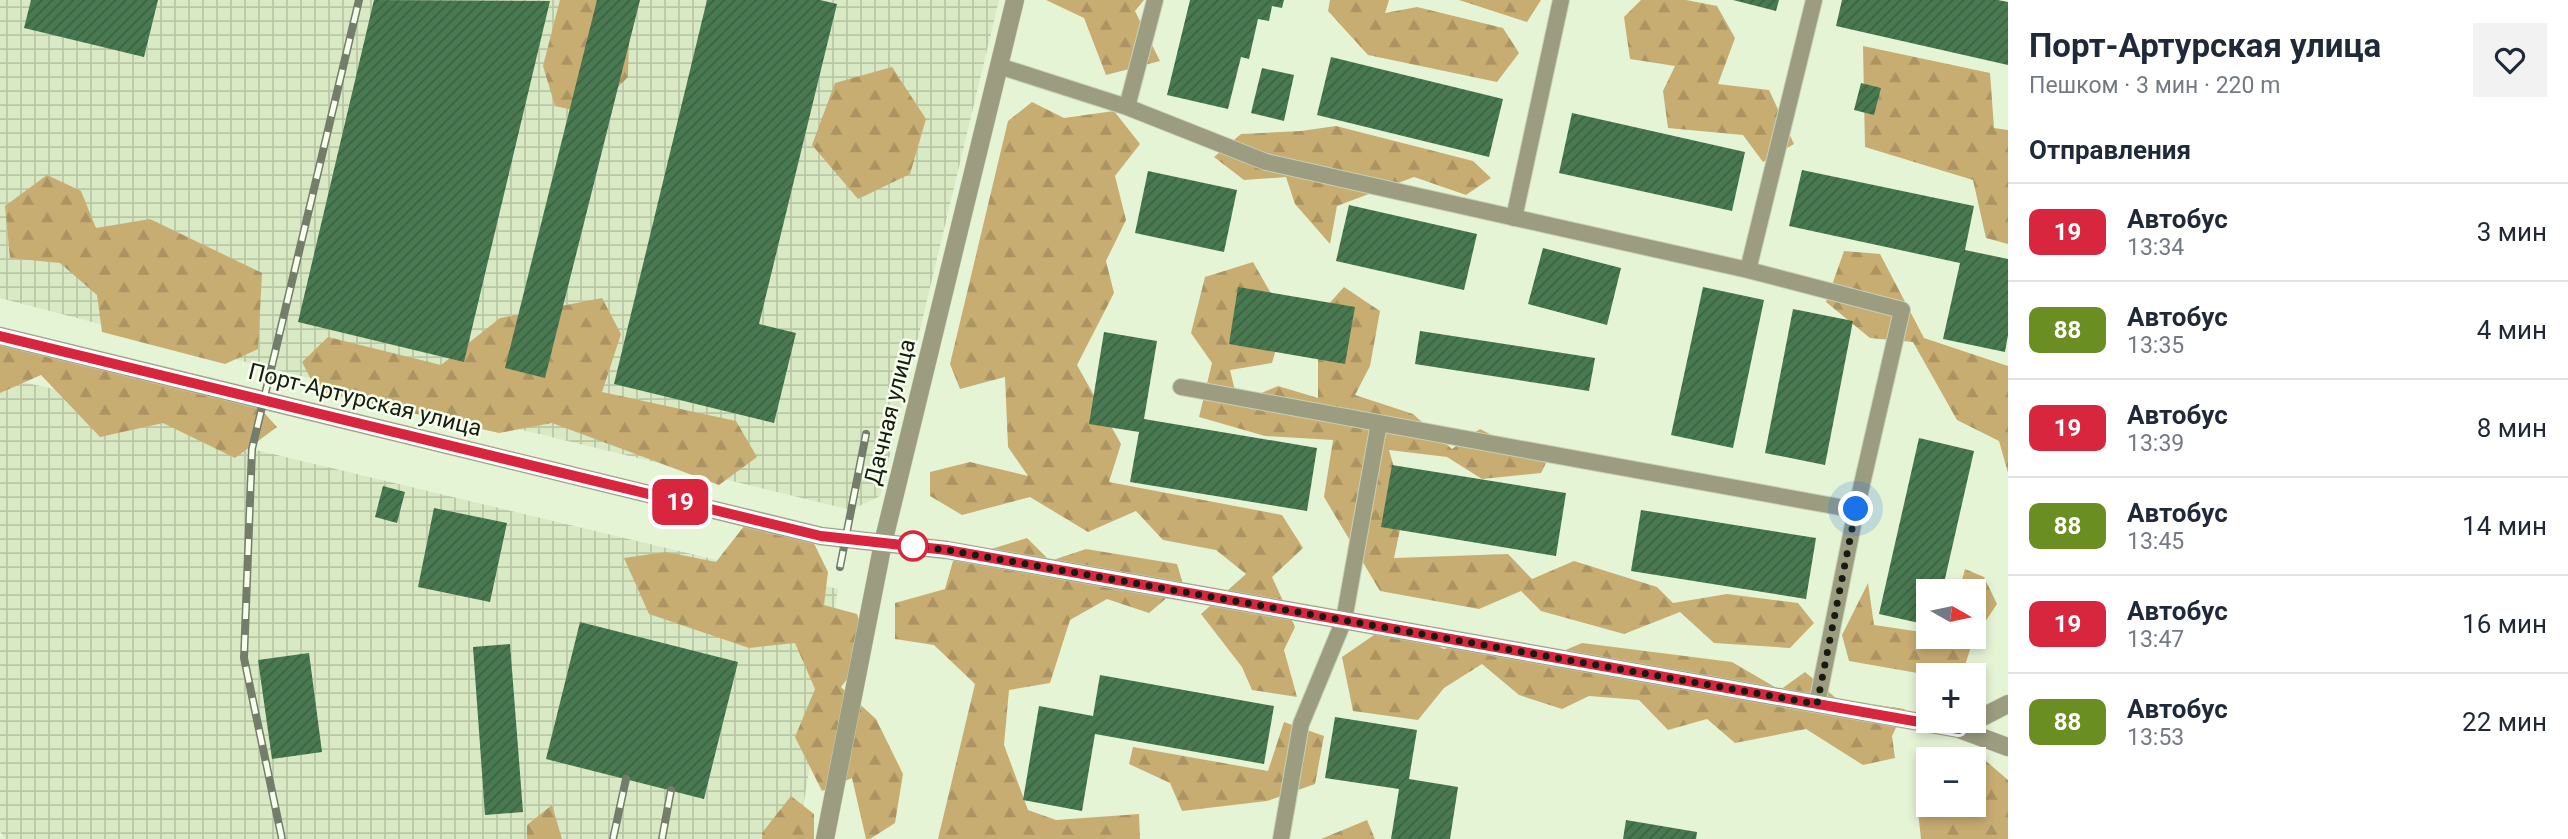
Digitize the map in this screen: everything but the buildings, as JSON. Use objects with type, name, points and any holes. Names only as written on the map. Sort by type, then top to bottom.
[{"type":"street","name":"Дачная улица","points":[[825,839],[883,542],[1015,0]]},
{"type":"street","name":"Порт-Артурская улица","points":[[0,336],[821,536],[947,550],[1916,721]]},
{"type":"street","points":[[1986,715],[2008,704]]},
{"type":"street","name":"Порт-Артурская улица","points":[[1970,733],[2008,747]]},
{"type":"lane","points":[[1127,107],[1155,0]]},
{"type":"lane","points":[[1514,218],[1561,0]]},
{"type":"lane","points":[[1748,270],[1814,0]]},
{"type":"lane","points":[[999,66],[1127,107],[1266,162],[1748,270],[1902,310],[1856,509],[1817,704]]},
{"type":"lane","points":[[1181,387],[1856,509]]},
{"type":"lane","points":[[1281,839],[1301,724],[1344,620],[1379,423]]},
{"type":"shaded area","points":[[0,0],[999,0],[880,496],[851,510],[272,369],[0,298]]},
{"type":"shaded area","points":[[0,377],[219,426],[252,449],[838,589],[798,839],[5,839],[0,831]]},
{"type":"green space","points":[[560,0],[630,0],[628,77],[591,114],[555,106],[543,66]]},
{"type":"green space","points":[[1046,0],[1144,0],[1135,11],[1160,61],[1106,75],[1084,18]]},
{"type":"green space","points":[[1330,0],[1389,0],[1385,13],[1417,7],[1503,28],[1519,53],[1497,82],[1368,55],[1328,11]]},
{"type":"green space","points":[[1459,0],[1541,0],[1527,22]]},
{"type":"green space","points":[[1641,0],[1686,0],[1717,6],[1735,38],[1718,84],[1769,90],[1794,144],[1763,162],[1743,135],[1668,128],[1663,91],[1675,66],[1630,59],[1624,17]]},
{"type":"green space","points":[[1863,46],[1990,73],[1994,128],[2008,130],[2008,244],[1986,238],[1973,180],[1865,147]]},
{"type":"green space","points":[[892,67],[926,119],[910,174],[858,199],[812,145],[835,83]]},
{"type":"green space","points":[[1032,102],[1064,118],[1114,111],[1140,144],[1115,176],[1126,220],[1106,261],[1114,293],[1077,365],[1121,444],[1109,482],[1282,515],[1303,548],[1272,577],[1295,627],[1284,650],[1297,697],[1252,690],[1242,667],[1201,614],[1246,574],[1216,550],[1163,540],[1136,511],[1088,532],[1030,497],[962,515],[930,496],[930,472],[970,462],[1028,476],[1008,447],[1005,377],[960,389],[950,364],[1008,121]]},
{"type":"green space","points":[[1336,126],[1473,161],[1491,178],[1466,195],[1414,177],[1337,206],[1330,244],[1295,204],[1286,177],[1244,180],[1214,157],[1241,134]]},
{"type":"green space","points":[[47,175],[81,191],[96,228],[150,219],[262,273],[258,349],[225,364],[102,332],[97,295],[60,263],[10,258],[5,206]]},
{"type":"green space","points":[[1844,251],[1880,254],[1924,338],[2008,366],[2008,473],[1999,441],[1957,420],[1913,342],[1870,338],[1826,302]]},
{"type":"green space","points":[[1253,262],[1285,318],[1272,363],[1230,370],[1238,403],[1278,386],[1318,398],[1318,316],[1344,287],[1380,311],[1370,366],[1355,395],[1413,414],[1452,449],[1480,429],[1546,463],[1541,473],[1482,479],[1447,457],[1389,450],[1405,506],[1394,558],[1508,554],[1532,579],[1574,561],[1657,587],[1673,603],[1727,594],[1798,603],[1814,623],[1790,648],[1714,643],[1680,612],[1624,634],[1541,611],[1521,591],[1479,609],[1380,591],[1324,497],[1333,440],[1265,436],[1199,417],[1212,363],[1191,333],[1205,277]]},
{"type":"green space","points":[[602,298],[621,334],[602,392],[736,421],[757,457],[719,485],[552,423],[499,433],[317,391],[302,362],[328,337],[441,365],[500,318]]},
{"type":"green space","points":[[0,328],[239,385],[277,427],[235,458],[163,423],[100,437],[41,375],[0,393]]},
{"type":"green space","points":[[752,516],[805,525],[828,572],[824,605],[857,614],[869,651],[841,687],[876,719],[903,774],[895,823],[870,839],[866,839],[852,778],[822,791],[795,737],[815,689],[795,643],[749,648],[649,614],[624,558],[666,552],[716,562]]},
{"type":"green space","points":[[1027,538],[1050,561],[1086,549],[1177,564],[1183,584],[1149,613],[1107,599],[1070,620],[1050,683],[1009,690],[1004,745],[1028,810],[1056,820],[1139,814],[1140,839],[938,839],[975,684],[934,645],[895,639],[895,603],[945,589],[953,561]]},
{"type":"green space","points":[[1965,569],[1985,579],[1962,579]]},
{"type":"green space","points":[[1986,581],[1997,604],[1986,620]]},
{"type":"green space","points":[[1868,583],[1874,625],[1916,631],[1916,649],[1970,649],[1966,663],[1916,663],[1916,673],[1849,661],[1842,635]]},
{"type":"green space","points":[[1390,624],[1444,649],[1487,637],[1540,661],[1582,643],[1732,662],[1780,690],[1805,672],[1837,699],[1905,709],[1892,736],[1895,758],[1863,765],[1806,729],[1735,743],[1707,719],[1668,730],[1639,700],[1589,696],[1562,709],[1519,695],[1482,664],[1444,688],[1418,720],[1353,711],[1342,657]]},
{"type":"green space","points":[[1284,722],[1324,736],[1315,784],[1267,801],[1182,811],[1170,783],[1129,764],[1133,747],[1268,771]]},
{"type":"green space","points":[[1986,761],[2008,780],[2008,839],[1921,839],[1919,817],[1986,817]]},
{"type":"green space","points":[[791,796],[814,814],[814,839],[762,839],[762,833]]},
{"type":"green space","points":[[552,805],[562,839],[527,839],[527,825]]},
{"type":"green space","points":[[1367,820],[1375,839],[1321,839]]},
{"type":"railway","points":[[282,839],[244,658],[252,449],[359,0]]},
{"type":"railway","points":[[840,567],[866,434]]},
{"type":"railway","points":[[613,839],[626,779]]},
{"type":"railway","points":[[662,839],[671,790]]},
{"type":"bus line","name":"19","points":[[0,336],[821,536],[947,550],[1916,721]]},
{"type":"route","points":[[913,546],[1817,704],[1856,509]]}]
